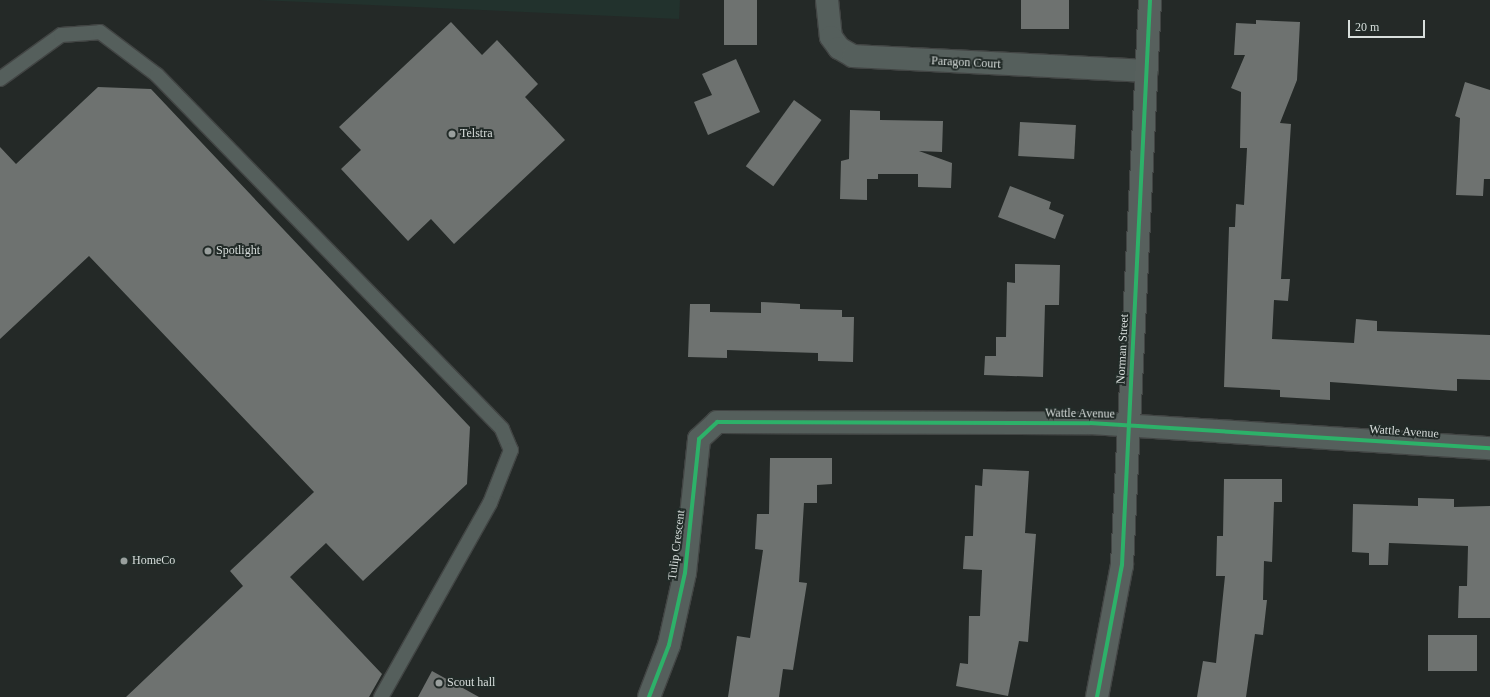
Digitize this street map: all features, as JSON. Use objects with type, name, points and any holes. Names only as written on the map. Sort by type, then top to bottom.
[{"type":"main road","name":"Norman Street","points":[[1097,697],[1122,565],[1150,0]]},
{"type":"street","name":"Paragon Court","points":[[827,0],[831,37],[839,48],[852,56],[1147,71]]},
{"type":"street","name":"Tulip Crescent","points":[[649,697],[669,645],[685,573],[699,439],[717,422],[741,423]]},
{"type":"street","name":"Wattle Avenue","points":[[741,423],[1130,425],[1490,448]]},
{"type":"lane","points":[[0,79],[61,35],[100,32],[157,75],[502,429],[511,450],[490,502],[381,697]]},
{"type":"shaded area","points":[[259,0],[680,0],[679,19]]},
{"type":"building","points":[[724,0],[757,0],[757,45],[724,45]]},
{"type":"building","points":[[1021,0],[1069,0],[1069,29],[1021,29]]},
{"type":"building","points":[[1256,20],[1300,22],[1297,80],[1280,123],[1291,124],[1281,279],[1290,279],[1288,301],[1274,300],[1272,339],[1354,343],[1356,319],[1377,321],[1377,331],[1490,335],[1490,380],[1457,379],[1457,391],[1330,382],[1330,400],[1280,397],[1280,390],[1224,387],[1229,227],[1235,227],[1236,204],[1244,205],[1247,148],[1240,148],[1241,92],[1231,88],[1245,55],[1234,55],[1236,23],[1256,24]]},
{"type":"building","name":"Telstra","points":[[451,22],[482,55],[497,40],[538,84],[525,97],[565,140],[454,244],[431,219],[408,241],[341,169],[361,150],[339,127]]},
{"type":"building","points":[[736,59],[760,112],[708,135],[694,102],[712,95],[702,74]]},
{"type":"building","points":[[1465,82],[1490,90],[1490,179],[1484,179],[1483,196],[1456,195],[1460,118],[1455,116]]},
{"type":"building","points":[[98,87],[151,89],[470,427],[467,484],[363,581],[326,543],[290,577],[382,674],[369,697],[126,697],[243,586],[230,571],[314,492],[89,256],[0,339],[0,147],[16,164]]},
{"type":"building","points":[[794,100],[822,120],[773,186],[746,166]]},
{"type":"building","points":[[850,110],[880,111],[880,120],[943,121],[942,152],[919,151],[952,163],[951,188],[918,187],[918,174],[878,174],[878,179],[867,179],[867,200],[840,199],[841,161],[849,159]]},
{"type":"building","points":[[1020,122],[1076,125],[1074,159],[1018,156]]},
{"type":"building","points":[[1010,186],[1051,202],[1049,209],[1064,215],[1055,239],[998,217]]},
{"type":"building","points":[[1015,264],[1060,265],[1059,305],[1045,305],[1043,377],[984,375],[985,356],[996,356],[996,337],[1006,337],[1007,282],[1015,283]]},
{"type":"building","points":[[761,302],[800,304],[800,309],[842,310],[842,317],[854,317],[853,362],[818,361],[818,353],[727,350],[727,358],[688,357],[690,304],[710,304],[710,312],[761,313]]},
{"type":"building","points":[[770,458],[832,458],[832,484],[817,485],[817,503],[804,503],[799,582],[807,583],[793,670],[783,669],[779,697],[728,697],[737,636],[750,638],[763,550],[755,549],[757,514],[769,514]]},
{"type":"building","points":[[983,469],[1029,471],[1025,533],[1036,534],[1028,642],[1019,641],[1008,696],[956,686],[960,663],[968,664],[969,616],[980,616],[982,570],[963,569],[965,536],[973,536],[975,485],[982,486]]},
{"type":"building","points":[[1224,479],[1282,479],[1282,502],[1274,502],[1272,562],[1264,561],[1263,600],[1267,600],[1263,635],[1255,634],[1246,697],[1197,697],[1203,661],[1216,663],[1225,576],[1216,576],[1217,536],[1223,536]]},
{"type":"building","points":[[1418,498],[1454,499],[1454,507],[1490,506],[1490,618],[1458,618],[1459,586],[1467,586],[1468,546],[1389,543],[1388,565],[1369,565],[1369,553],[1352,552],[1353,504],[1418,506]]},
{"type":"building","points":[[1428,635],[1477,635],[1477,671],[1428,671]]},
{"type":"building","name":"Scout hall","points":[[432,671],[479,697],[418,697]]},
{"type":"cycle path","points":[[1097,697],[1122,565],[1150,0]]},
{"type":"cycle path","points":[[649,697],[669,645],[685,573],[699,439],[717,422],[1090,423],[1490,448]]},
{"type":"place","name":"Telstra","points":[[452,134]]},
{"type":"place","name":"Spotlight","points":[[208,251]]},
{"type":"place","name":"HomeCo","points":[[124,561]]},
{"type":"place","name":"Scout hall","points":[[439,683]]}]
